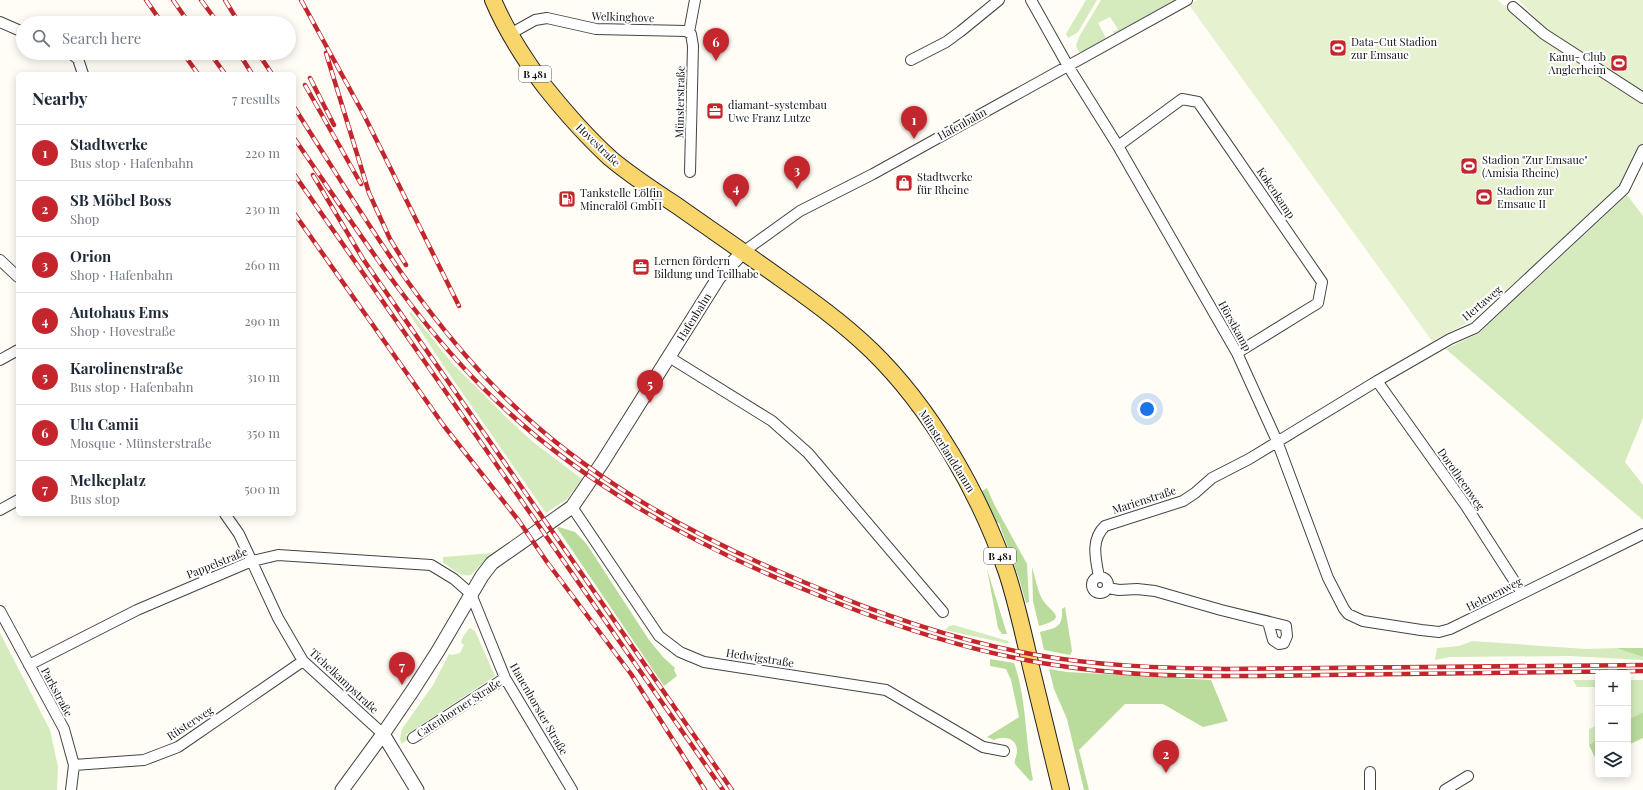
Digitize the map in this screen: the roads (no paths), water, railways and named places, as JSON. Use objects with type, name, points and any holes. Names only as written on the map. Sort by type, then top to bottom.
[{"type":"main road","name":"Hovestraße","points":[[493,0],[510,34],[531,68],[565,112],[589,138],[628,173],[743,252]]},
{"type":"main road","name":"Münsterlanddamm","points":[[743,252],[808,298],[852,332],[873,352],[896,377],[923,412],[952,455],[975,495],[992,534],[1007,575],[1021,624],[1061,790]]},
{"type":"street","name":"Münsterstraße","points":[[690,172],[693,46],[690,33],[695,0]]},
{"type":"street","points":[[911,60],[946,42],[962,31],[999,0]]},
{"type":"street","name":"Hörstkamp","points":[[1031,0],[1068,66],[1118,146],[1237,353],[1277,441],[1328,578],[1348,614]]},
{"type":"street","points":[[1068,66],[1187,0]]},
{"type":"street","points":[[1513,7],[1544,34],[1643,98]]},
{"type":"street","name":"Welkinghove","points":[[510,34],[535,20],[547,18],[596,29],[690,33]]},
{"type":"street","points":[[0,22],[16,29]]},
{"type":"street","points":[[78,60],[83,72]]},
{"type":"street","name":"Hafenbahn","points":[[471,594],[492,563],[572,507],[602,463],[719,277],[743,252],[800,211],[873,174],[1068,66]]},
{"type":"street","name":"Kokenkamp","points":[[1118,146],[1182,99],[1198,102],[1322,282],[1318,303],[1237,353]]},
{"type":"street","name":"Hertaweg","points":[[1277,441],[1450,339],[1475,328],[1624,189],[1643,150]]},
{"type":"street","points":[[0,260],[16,275]]},
{"type":"street","points":[[0,360],[16,351]]},
{"type":"street","points":[[669,357],[772,421],[808,454],[943,612]]},
{"type":"street","name":"Dorotheenweg","points":[[1377,381],[1466,506],[1522,593]]},
{"type":"street","name":"Marienstraße","points":[[1268,622],[1155,591],[1137,589],[1120,590],[1108,588],[1106,580],[1099,577],[1095,544],[1100,531],[1105,526],[1182,501],[1195,493],[1212,478],[1249,459],[1277,441]]},
{"type":"street","points":[[0,510],[16,501]]},
{"type":"street","name":"Hedwigstraße","points":[[572,507],[659,636],[680,652],[704,662],[886,690],[983,747],[1004,751]]},
{"type":"street","name":"Tichelkampstraße","points":[[227,516],[239,534],[278,618],[303,661],[384,734]]},
{"type":"street","name":"Helenenweg","points":[[1348,614],[1363,620],[1439,632],[1450,629],[1643,534]]},
{"type":"street","name":"Pappelstraße","points":[[29,665],[137,610],[252,561],[278,555],[431,565],[454,579],[471,594]]},
{"type":"street","points":[[342,790],[384,734],[438,651],[471,594]]},
{"type":"street","name":"Hauenhorster Straße","points":[[471,594],[505,678],[572,790]]},
{"type":"street","name":"Parkstraße","points":[[0,610],[64,730],[74,765],[71,790]]},
{"type":"street","name":"Rüsterweg","points":[[74,765],[144,760],[178,747],[303,661]]},
{"type":"street","name":"Catenhorner Straße","points":[[413,738],[505,678]]},
{"type":"street","points":[[384,734],[418,790]]},
{"type":"street","points":[[1370,772],[1370,790]]},
{"type":"street","points":[[1445,790],[1468,776]]},
{"type":"railway","points":[[146,0],[157,16]]},
{"type":"railway","points":[[173,0],[184,16]]},
{"type":"railway","points":[[201,0],[213,16]]},
{"type":"railway","points":[[225,0],[235,16]]},
{"type":"railway","points":[[301,0],[364,115],[459,306]]},
{"type":"railway","points":[[326,53],[369,193],[390,239],[406,265]]},
{"type":"railway","points":[[188,60],[197,72]]},
{"type":"railway","points":[[215,60],[224,72]]},
{"type":"railway","points":[[243,60],[251,72]]},
{"type":"railway","points":[[263,60],[271,72]]},
{"type":"railway","points":[[310,78],[334,125]]},
{"type":"railway","points":[[305,85],[361,184]]},
{"type":"railway","points":[[296,110],[361,213],[409,283],[460,349],[522,414],[597,473],[677,522],[762,564],[833,594],[945,634],[1031,654],[1104,664],[1227,669],[1643,665]]},
{"type":"railway","points":[[296,141],[382,266],[429,328],[454,358],[517,420],[593,479],[676,529],[763,572],[840,604],[903,627],[968,647],[1034,662],[1100,671],[1196,676],[1643,671]]},
{"type":"railway","points":[[313,175],[363,259],[732,790]]},
{"type":"railway","points":[[296,177],[723,790]]},
{"type":"railway","points":[[296,216],[444,426],[519,521],[547,562],[631,674],[705,790]]},
{"type":"place","name":"Data-Cut Stadion zur Emsaue","points":[[1338,48]]},
{"type":"place","name":"Ulu Camii","points":[[716,61]]},
{"type":"place","name":"Kanu- Club Anglerheim","points":[[1619,63]]},
{"type":"place","name":"diamant-systembau Uwe Franz Lutze","points":[[715,111]]},
{"type":"place","name":"Stadtwerke","points":[[914,139]]},
{"type":"place","name":"Stadion \"Zur Emsaue\" (Amisia Rheine)","points":[[1469,166]]},
{"type":"place","name":"Stadtwerke für Rheine","points":[[904,183]]},
{"type":"place","name":"Orion","points":[[797,189]]},
{"type":"place","name":"Stadion zur Emsaue II","points":[[1484,197]]},
{"type":"place","name":"Tankstelle Lölfin Mineralöl GmbH","points":[[567,199]]},
{"type":"place","name":"Autohaus Ems","points":[[736,207]]},
{"type":"place","name":"Lernen fördern Bildung und Teilhabe","points":[[641,267]]},
{"type":"place","name":"Karolinenstraße","points":[[650,403]]},
{"type":"place","name":"Melkeplatz","points":[[402,685]]},
{"type":"place","name":"SB Möbel Boss","points":[[1166,773]]}]
